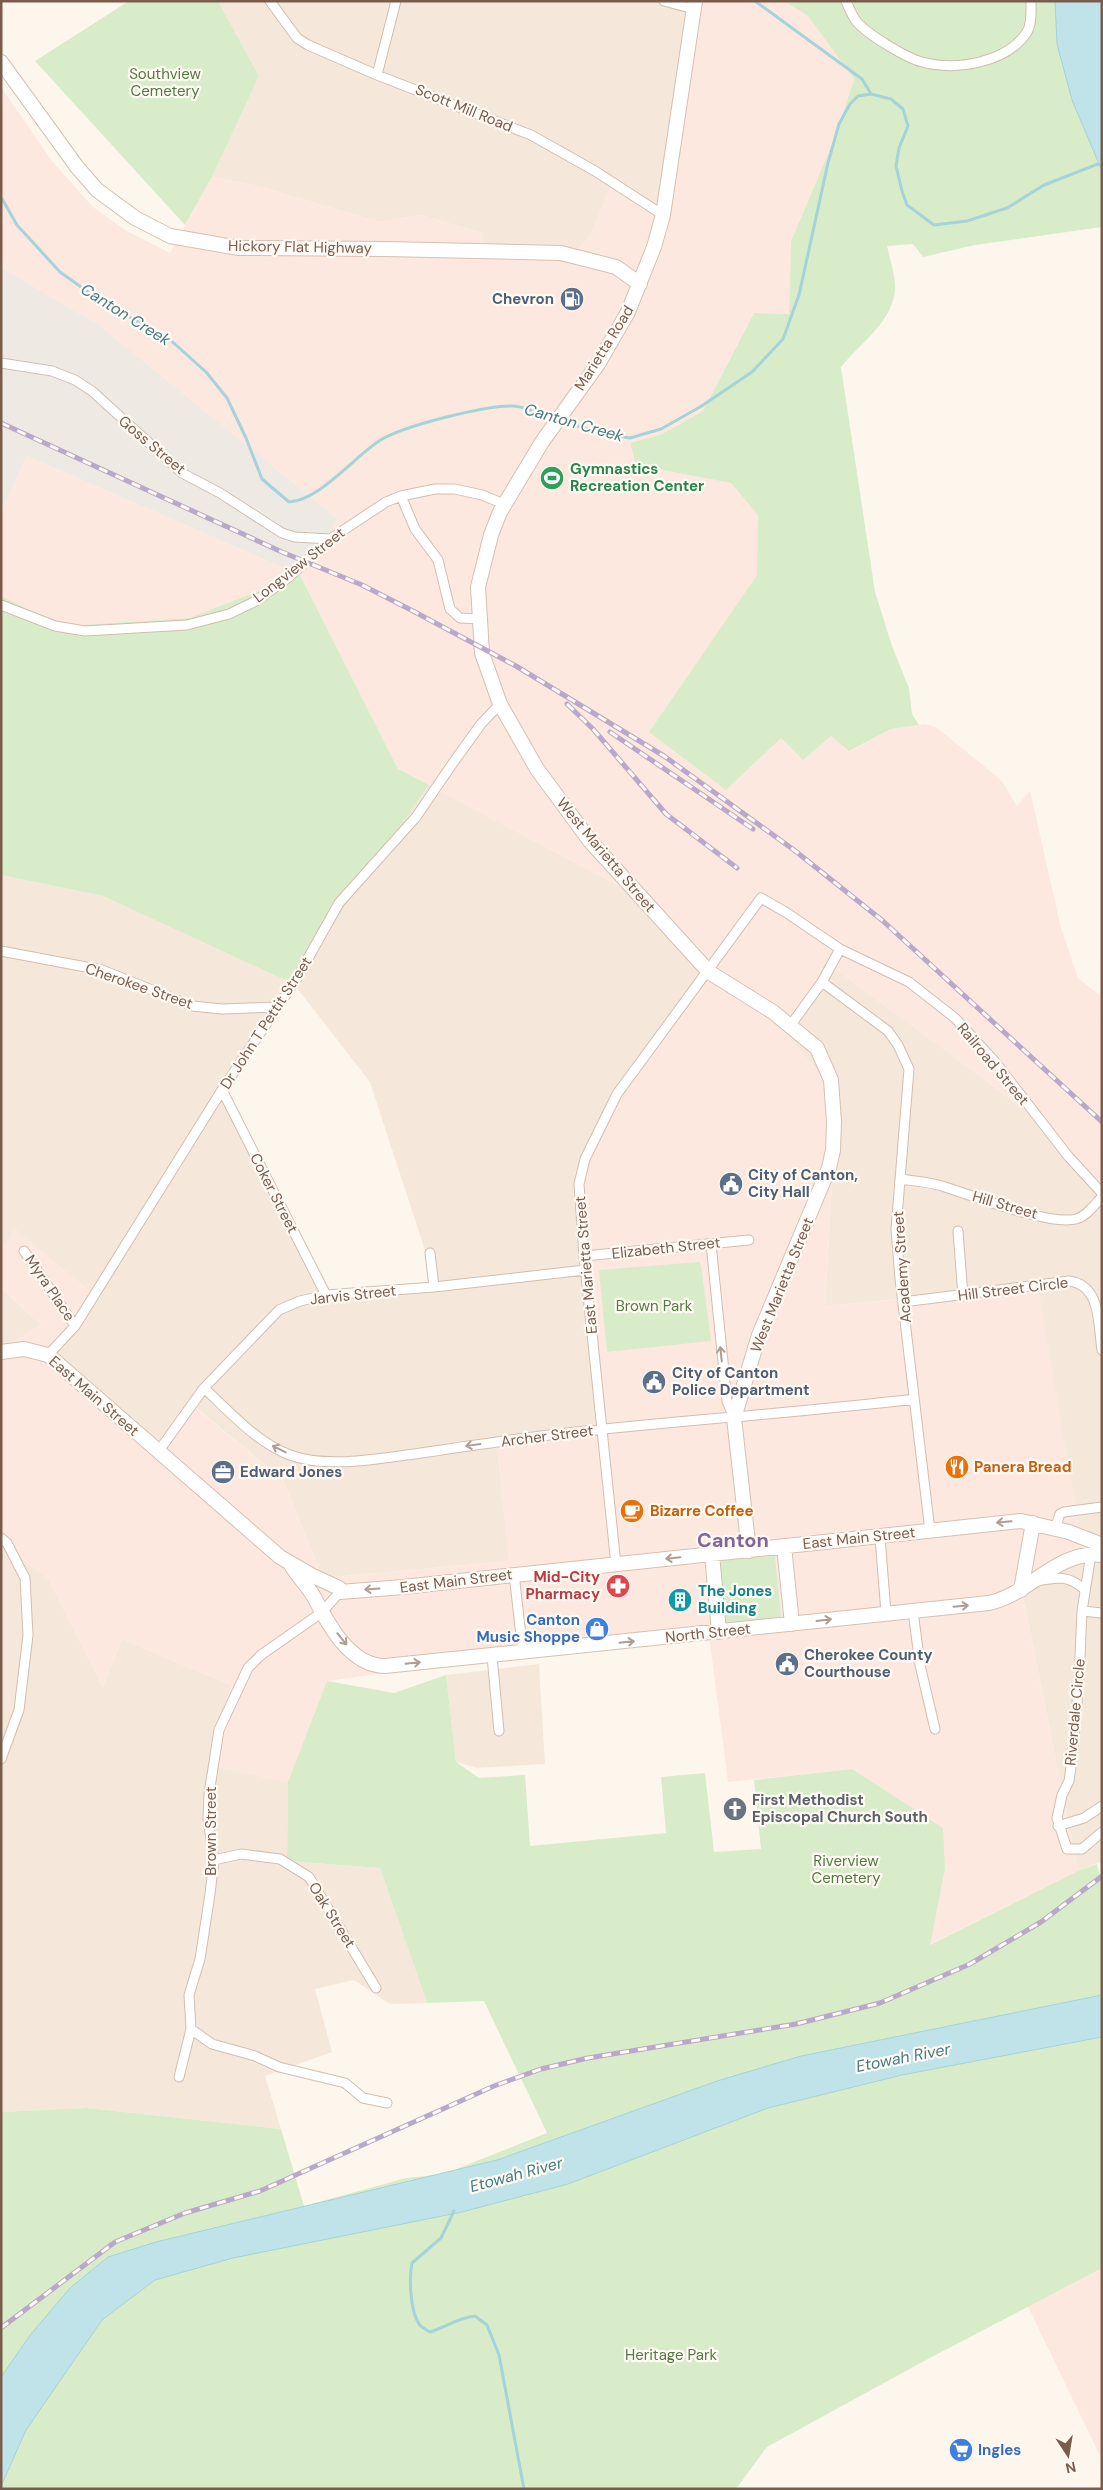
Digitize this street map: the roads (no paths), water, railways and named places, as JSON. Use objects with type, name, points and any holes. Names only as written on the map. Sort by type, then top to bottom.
[{"type":"street","name":"Scott Mill Road","points":[[270,1],[297,38],[322,52],[531,135],[595,170],[663,215]]},
{"type":"street","points":[[377,75],[396,1]]},
{"type":"street","points":[[664,1],[694,5]]},
{"type":"street","points":[[846,1],[857,22],[892,48],[921,62],[943,65],[976,62],[1008,52],[1028,31],[1031,1]]},
{"type":"street","name":"Marietta Road","points":[[500,704],[482,653],[478,587],[491,535],[504,504],[542,442],[615,335],[634,301],[654,247],[663,215],[694,5]]},
{"type":"street","name":"Hickory Flat Highway","points":[[1,62],[76,167],[98,190],[135,218],[170,236],[239,248],[385,249],[561,254],[616,267],[640,284]]},
{"type":"street","name":"Goss Street","points":[[1,364],[52,371],[75,380],[92,391],[182,473],[220,493],[282,533],[295,537],[330,539]]},
{"type":"street","name":"Longview Street","points":[[1,605],[55,626],[85,631],[187,625],[229,614],[256,601],[280,584],[330,539],[386,502],[401,496],[435,488],[455,489],[482,495],[504,504]]},
{"type":"street","points":[[401,496],[415,528],[438,560],[450,609],[460,618],[480,619]]},
{"type":"street","name":"West Marietta Street","points":[[500,704],[537,769],[573,821],[709,972],[790,1026],[817,1048],[831,1080],[833,1150],[829,1168],[759,1336],[734,1418]]},
{"type":"street","name":"Dr John T Pettit Street","points":[[48,1354],[75,1326],[222,1090],[297,978],[339,903],[416,817],[476,731],[500,704]]},
{"type":"street","name":"Railroad Street","points":[[709,972],[761,898],[840,949],[909,982],[955,1018],[996,1063],[1068,1156],[1102,1193]]},
{"type":"street","points":[[790,1026],[822,982],[840,949]]},
{"type":"street","name":"Cherokee Street","points":[[1,950],[102,970],[192,1006],[222,1009],[277,1007]]},
{"type":"street","name":"East Marietta Street","points":[[616,1565],[585,1270],[579,1184],[585,1159],[617,1094],[709,972]]},
{"type":"street","name":"Academy Street","points":[[822,982],[888,1031],[906,1059],[909,1069],[896,1229],[930,1530]]},
{"type":"street","name":"Coker Street","points":[[222,1090],[326,1295]]},
{"type":"street","name":"Hill Street","points":[[900,1179],[939,1185],[1027,1212],[1058,1219],[1074,1220],[1083,1216],[1102,1197]]},
{"type":"street","points":[[958,1231],[963,1296]]},
{"type":"street","name":"Elizabeth Street","points":[[584,1256],[749,1240]]},
{"type":"street","points":[[711,1244],[726,1401],[734,1418],[749,1551]]},
{"type":"street","name":"Myra Place","points":[[24,1251],[75,1326]]},
{"type":"street","points":[[430,1252],[434,1287]]},
{"type":"street","name":"Jarvis Street","points":[[158,1452],[204,1388],[279,1310],[300,1301],[326,1295],[434,1287],[585,1270]]},
{"type":"street","name":"Hill Street Circle","points":[[903,1302],[963,1296],[1068,1281],[1083,1284],[1090,1291],[1095,1302],[1102,1350]]},
{"type":"street","name":"East Main Street","points":[[1,1352],[24,1349],[48,1354],[158,1452],[291,1565],[338,1588],[340,1592],[403,1588],[514,1574],[749,1551],[1001,1522],[1021,1521],[1033,1523],[1102,1545]]},
{"type":"street","name":"Archer Street","points":[[204,1388],[271,1445],[290,1455],[307,1459],[336,1461],[388,1457],[603,1429],[734,1418],[914,1399]]},
{"type":"street","points":[[1055,1529],[1060,1514],[1064,1512],[1102,1507]]},
{"type":"street","points":[[1033,1523],[1025,1587],[1065,1578],[1076,1581],[1085,1590]]},
{"type":"street","points":[[880,1537],[886,1613]]},
{"type":"street","points":[[1,1538],[7,1543],[24,1578],[28,1634],[19,1710],[1,1759]]},
{"type":"street","points":[[784,1546],[792,1624]]},
{"type":"street","points":[[712,1554],[719,1632]]},
{"type":"street","name":"North Street","points":[[321,1613],[358,1658],[366,1662],[385,1666],[989,1603],[1003,1600],[1069,1560],[1096,1555]]},
{"type":"street","name":"Riverdale Circle","points":[[1096,1555],[1085,1590],[1082,1611],[1080,1679],[1072,1760],[1069,1781],[1062,1795],[1058,1826],[1067,1849],[1082,1849],[1102,1832]]},
{"type":"street","name":"East Main Street","points":[[291,1565],[313,1596],[321,1613]]},
{"type":"street","points":[[514,1574],[523,1652]]},
{"type":"street","points":[[321,1613],[340,1592]]},
{"type":"street","points":[[913,1611],[920,1665],[926,1684],[935,1729]]},
{"type":"street","points":[[1082,1611],[1102,1613]]},
{"type":"street","name":"Brown Street","points":[[179,2077],[191,2029],[189,1995],[205,1935],[214,1860],[208,1819],[209,1794],[219,1730],[229,1705],[248,1668],[261,1655],[321,1613]]},
{"type":"street","points":[[492,1656],[499,1731]]},
{"type":"street","points":[[1058,1826],[1084,1818],[1102,1806]]},
{"type":"street","name":"Oak Street","points":[[214,1860],[241,1854],[280,1859],[309,1877],[376,1988]]},
{"type":"street","points":[[191,2029],[212,2044],[255,2056],[279,2067],[345,2083],[363,2098],[387,2103]]},
{"type":"water","points":[[1055,1],[1102,1],[1102,171],[1072,100],[1057,44]]},
{"type":"water","name":"Etowah River","points":[[1102,1995],[1102,2037],[902,2075],[768,2108],[568,2184],[462,2212],[233,2258],[155,2280],[102,2320],[26,2430],[1,2486],[1,2377],[31,2334],[70,2288],[108,2257],[156,2242],[497,2160],[717,2081],[801,2056]]},
{"type":"waterway","points":[[755,1],[862,79],[871,94]]},
{"type":"waterway","name":"Canton Creek","points":[[562,421],[593,431],[630,438],[661,429],[700,407],[752,372],[783,339],[799,295],[828,163],[839,124],[850,104],[858,96],[871,94],[891,99],[903,109],[908,126],[899,148],[896,166],[902,191],[907,205],[934,225],[967,221],[1007,208],[1044,185],[1098,164],[1102,166]]},
{"type":"waterway","name":"Canton Creek","points":[[1,197],[17,225],[60,272],[105,304],[167,337],[206,372],[227,398],[246,438],[262,479],[289,502],[301,500],[324,486],[379,441],[424,423],[484,409],[514,406],[554,418]]},
{"type":"waterway","points":[[454,2211],[441,2238],[412,2263],[411,2286],[414,2312],[420,2325],[430,2332],[475,2316],[487,2325],[499,2355],[524,2489]]},
{"type":"railway","points":[[1,423],[282,552],[362,585],[516,666],[664,756],[794,850],[883,921],[1102,1122]]},
{"type":"railway","points":[[567,704],[593,729],[666,814],[737,868]]},
{"type":"railway","points":[[610,732],[753,829]]},
{"type":"railway","points":[[1,2328],[115,2242],[185,2213],[260,2191],[494,2086],[541,2069],[588,2058],[796,2024],[880,2003],[970,1964],[1041,1922],[1102,1876]]},
{"type":"place","name":"Chevron","points":[[572,299]]},
{"type":"place","name":"Gymnastics Recreation Center","points":[[552,478]]},
{"type":"place","name":"City of Canton, City Hall","points":[[731,1184]]},
{"type":"place","name":"City of Canton Police Department","points":[[654,1382]]},
{"type":"place","name":"Panera Bread","points":[[957,1467]]},
{"type":"place","name":"Edward Jones","points":[[223,1472]]},
{"type":"place","name":"Bizarre Coffee","points":[[632,1511]]},
{"type":"place","name":"Mid-City Pharmacy","points":[[618,1586]]},
{"type":"place","name":"The Jones Building","points":[[680,1600]]},
{"type":"place","name":"Canton Music Shoppe","points":[[597,1629]]},
{"type":"place","name":"Cherokee County Courthouse","points":[[787,1664]]},
{"type":"place","name":"First Methodist Episcopal Church South","points":[[735,1809]]},
{"type":"place","name":"Ingles","points":[[961,2450]]},
{"type":"district","name":"Canton","points":[[733,1540]]},
{"type":"park label","name":"Southview Cemetery","points":[[165,82]]},
{"type":"park label","name":"Brown Park","points":[[654,1306]]},
{"type":"park label","name":"Riverview Cemetery","points":[[846,1870]]},
{"type":"park label","name":"Heritage Park","points":[[671,2355]]}]
